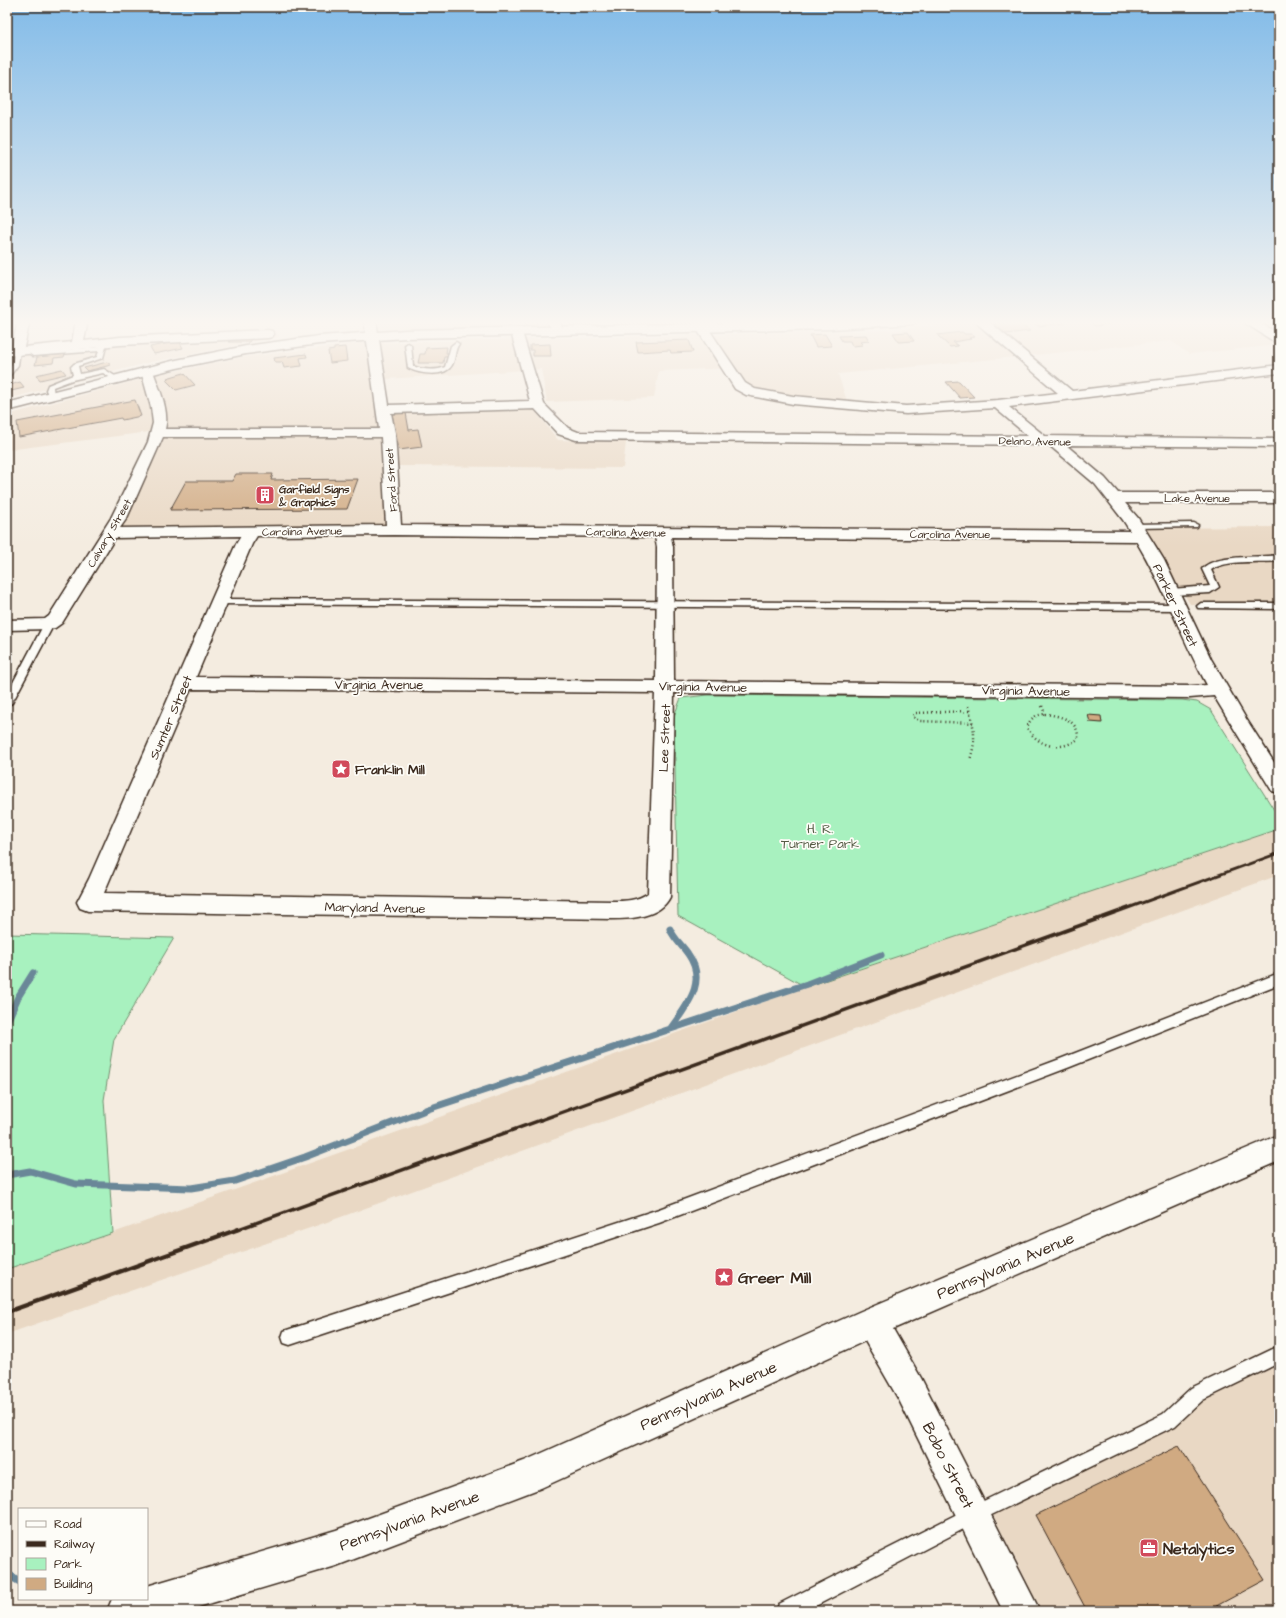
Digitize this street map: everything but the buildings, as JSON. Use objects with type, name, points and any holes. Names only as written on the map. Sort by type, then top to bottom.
[{"type":"main road","points":[[7,407],[51,396]]},
{"type":"street","name":"Calvary Street","points":[[49,624],[56,619],[69,600],[119,518],[158,433],[160,423],[154,396]]},
{"type":"street","name":"Ford Street","points":[[382,396],[388,433],[394,530]]},
{"type":"street","points":[[384,409],[538,405],[535,396]]},
{"type":"street","points":[[769,396],[793,400],[906,410],[998,404],[1065,396]]},
{"type":"street","name":"Parker Street","points":[[998,404],[1100,481],[1115,498],[1156,560],[1202,659],[1279,786]]},
{"type":"street","name":"Delano Avenue","points":[[538,405],[563,431],[576,436],[1279,443]]},
{"type":"street","points":[[158,433],[388,433]]},
{"type":"street","name":"Lake Avenue","points":[[1115,498],[1279,498]]},
{"type":"street","name":"Carolina Avenue","points":[[110,534],[394,530],[662,532],[1138,531]]},
{"type":"street","name":"Sumter Street","points":[[88,902],[100,879],[244,544],[252,532]]},
{"type":"street","name":"Lee Street","points":[[659,897],[665,686],[665,547],[662,532]]},
{"type":"street","points":[[7,625],[49,624]]},
{"type":"street","name":"Virginia Avenue","points":[[185,682],[1182,692],[1220,690]]},
{"type":"street","name":"Maryland Avenue","points":[[88,902],[248,906],[635,909],[645,907],[659,897]]},
{"type":"street","name":"Pennsylvania Avenue","points":[[125,1611],[336,1548],[529,1476],[872,1322],[1279,1148]]},
{"type":"street","name":"Bobo Street","points":[[872,1322],[910,1389],[1022,1611]]},
{"type":"lane","points":[[1138,531],[1194,526]]},
{"type":"lane","points":[[220,602],[665,605],[1174,599],[1210,590],[1215,587],[1214,581],[1206,569],[1208,566],[1219,563],[1279,558]]},
{"type":"lane","points":[[1201,606],[1279,606]]},
{"type":"lane","points":[[7,703],[49,624]]},
{"type":"lane","points":[[290,1337],[659,1216],[1065,1063],[1279,978]]},
{"type":"lane","points":[[786,1611],[974,1515],[1169,1420],[1198,1394],[1279,1354]]},
{"type":"path","points":[[968,706],[973,723],[976,743],[970,760]]},
{"type":"path","points":[[1042,706],[1045,714]]},
{"type":"path","points":[[969,711],[916,713],[912,716],[919,722],[973,723]]},
{"type":"path","points":[[1045,714],[1061,716],[1068,720],[1078,729],[1078,739],[1068,746],[1060,747],[1052,746],[1035,739],[1027,728],[1028,723],[1031,718],[1045,714]]},
{"type":"shaded area","points":[[7,396],[21,396],[7,399]]},
{"type":"shaded area","points":[[80,396],[388,396],[389,406],[527,401],[558,440],[626,442],[623,468],[398,466],[400,527],[119,530],[165,430],[7,450],[7,415]]},
{"type":"shaded area","points":[[546,396],[654,396],[654,398],[547,402]]},
{"type":"shaded area","points":[[801,396],[845,396],[847,401]]},
{"type":"shaded area","points":[[1279,527],[1279,603],[1190,604],[1142,528]]},
{"type":"shaded area","points":[[1279,829],[1279,875],[330,1221],[7,1334],[7,1269],[113,1233],[806,987]]},
{"type":"shaded area","points":[[1279,1365],[1279,1605],[1267,1611],[1042,1611],[986,1501]]},
{"type":"green space","name":"H. R. Turner Park","points":[[708,695],[1182,700],[1197,702],[1211,710],[1276,813],[1279,829],[806,987],[678,916],[674,716],[681,698]]},
{"type":"green space","points":[[7,934],[174,938],[114,1039],[104,1100],[113,1233],[7,1269]]},
{"type":"waterway","points":[[670,929],[694,964],[696,974],[696,984],[689,1002],[671,1028]]},
{"type":"waterway","points":[[7,1175],[30,1171],[76,1184],[191,1188],[235,1181],[305,1157],[428,1109],[807,984],[881,955]]},
{"type":"waterway","points":[[7,1022],[18,997],[33,973]]},
{"type":"waterway","points":[[7,1574],[18,1580]]},
{"type":"railway","points":[[1095,920],[1279,853]]},
{"type":"railway","points":[[236,1230],[1098,919]]},
{"type":"railway","points":[[7,1312],[239,1229]]},
{"type":"place","name":"Garfield Signs & Graphics","points":[[265,495]]},
{"type":"place","name":"Franklin Mill","points":[[341,769]]},
{"type":"place","name":"Greer Mill","points":[[724,1277]]},
{"type":"place","name":"Netalytics","points":[[1149,1548]]}]
